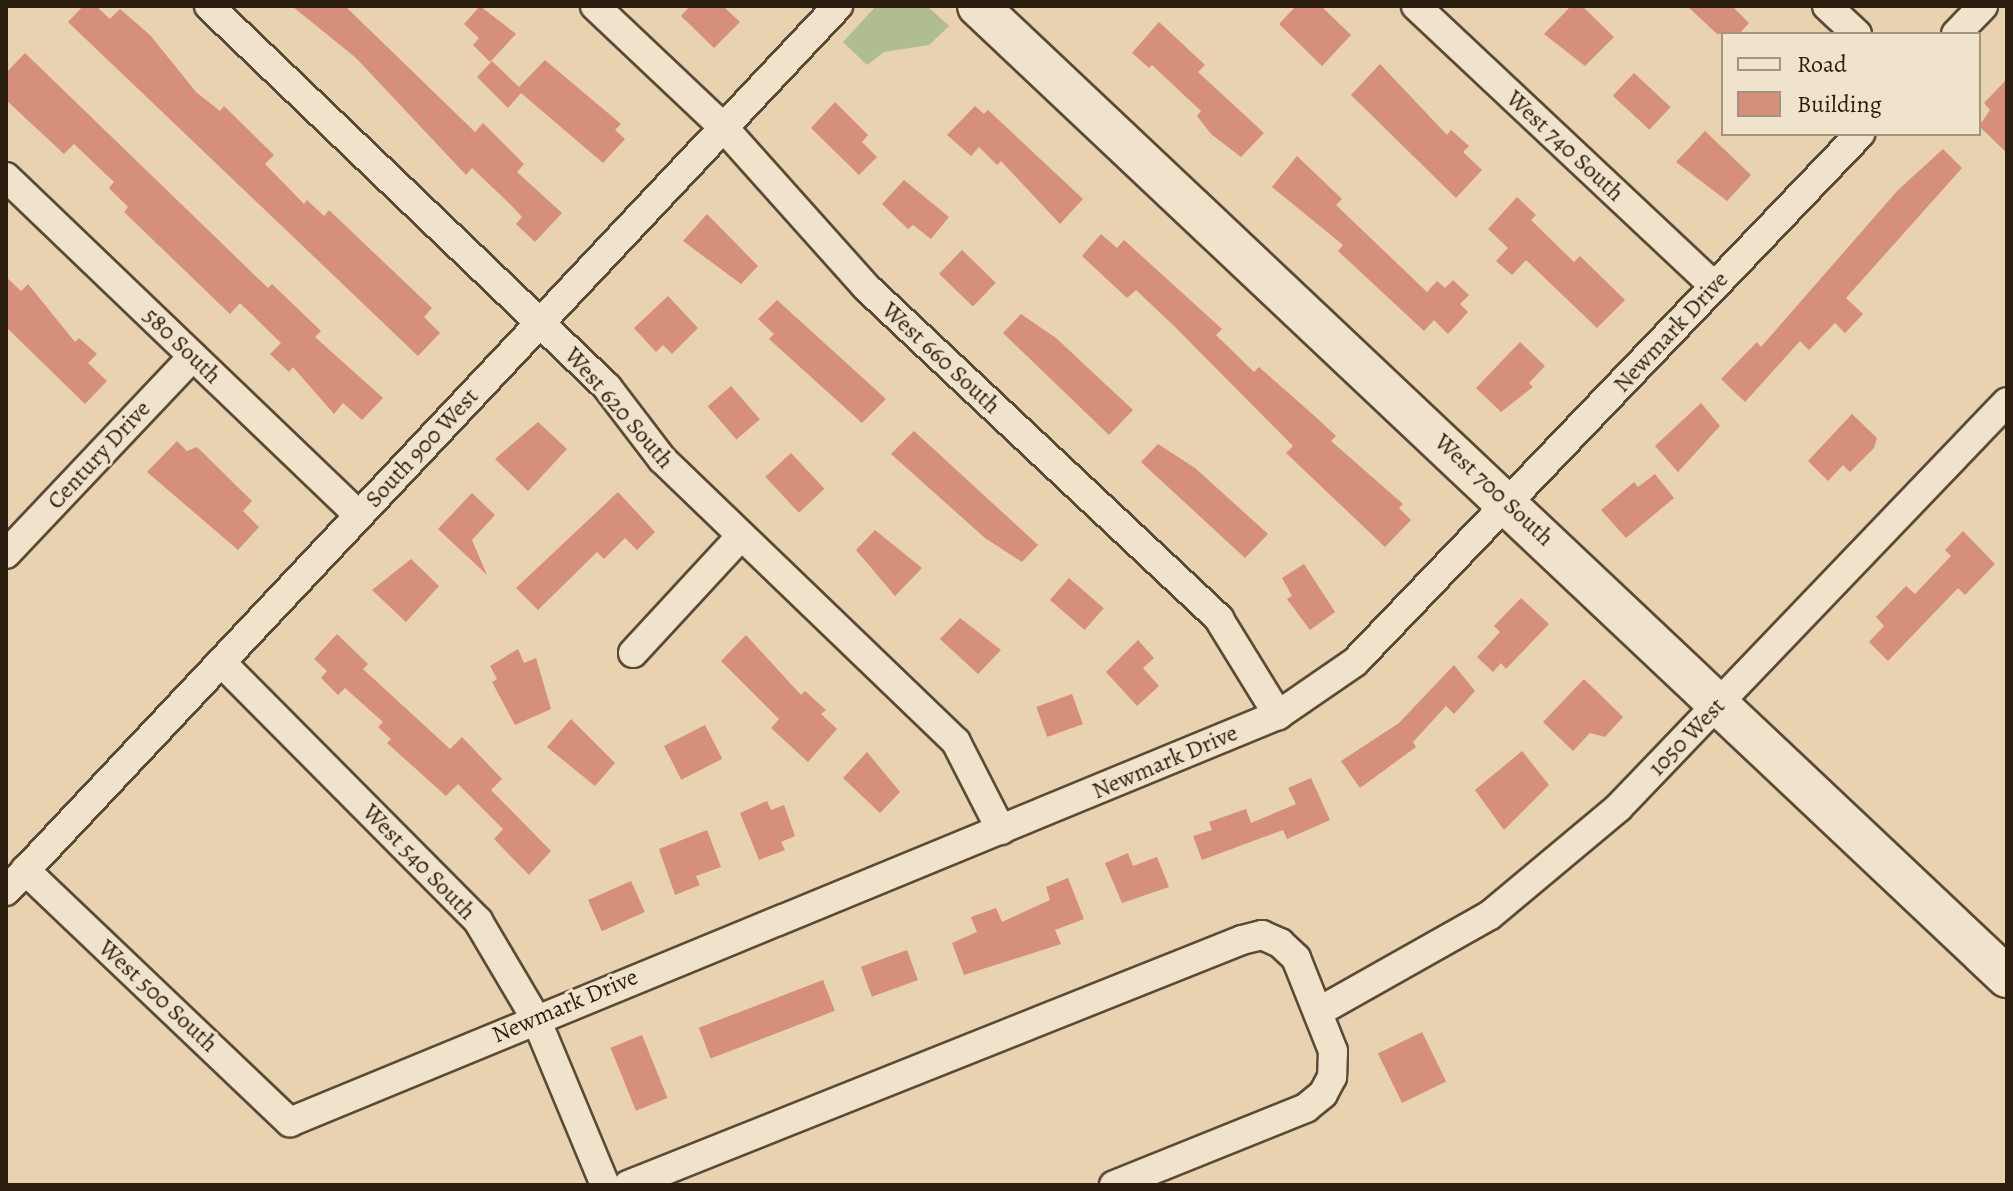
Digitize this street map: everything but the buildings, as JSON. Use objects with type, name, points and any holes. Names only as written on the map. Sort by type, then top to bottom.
[{"type":"street","name":"West 620 South","points":[[209,6],[541,322],[741,536],[956,742],[1001,830]]},
{"type":"street","name":"West 660 South","points":[[595,6],[724,128],[866,287],[1219,619],[1278,715]]},
{"type":"street","name":"South 900 West","points":[[16,880],[838,6]]},
{"type":"street","name":"West 700 South","points":[[978,6],[2007,977]]},
{"type":"street","name":"West 740 South","points":[[1416,6],[1714,286]]},
{"type":"street","points":[[1827,6],[1855,32]]},
{"type":"street","points":[[1958,32],[1983,6]]},
{"type":"street","name":"Newmark Drive","points":[[290,1122],[1278,715],[1355,662],[1858,136]]},
{"type":"street","name":"580 South","points":[[6,177],[359,516]]},
{"type":"street","name":"Century Drive","points":[[6,554],[193,356]]},
{"type":"street","name":"1050 West","points":[[1318,1012],[1490,915],[1618,808],[2007,402]]},
{"type":"street","points":[[633,653],[741,536]]},
{"type":"street","name":"West 540 South","points":[[221,662],[478,921],[536,1019],[605,1185]]},
{"type":"street","name":"West 500 South","points":[[16,880],[290,1122]]},
{"type":"street","points":[[628,1185],[1252,938],[1280,943],[1296,958],[1333,1051],[1332,1077],[1323,1094],[1306,1108],[1114,1185]]},
{"type":"green space","points":[[876,6],[927,6],[949,26],[929,45],[884,52],[867,65],[843,42]]}]
